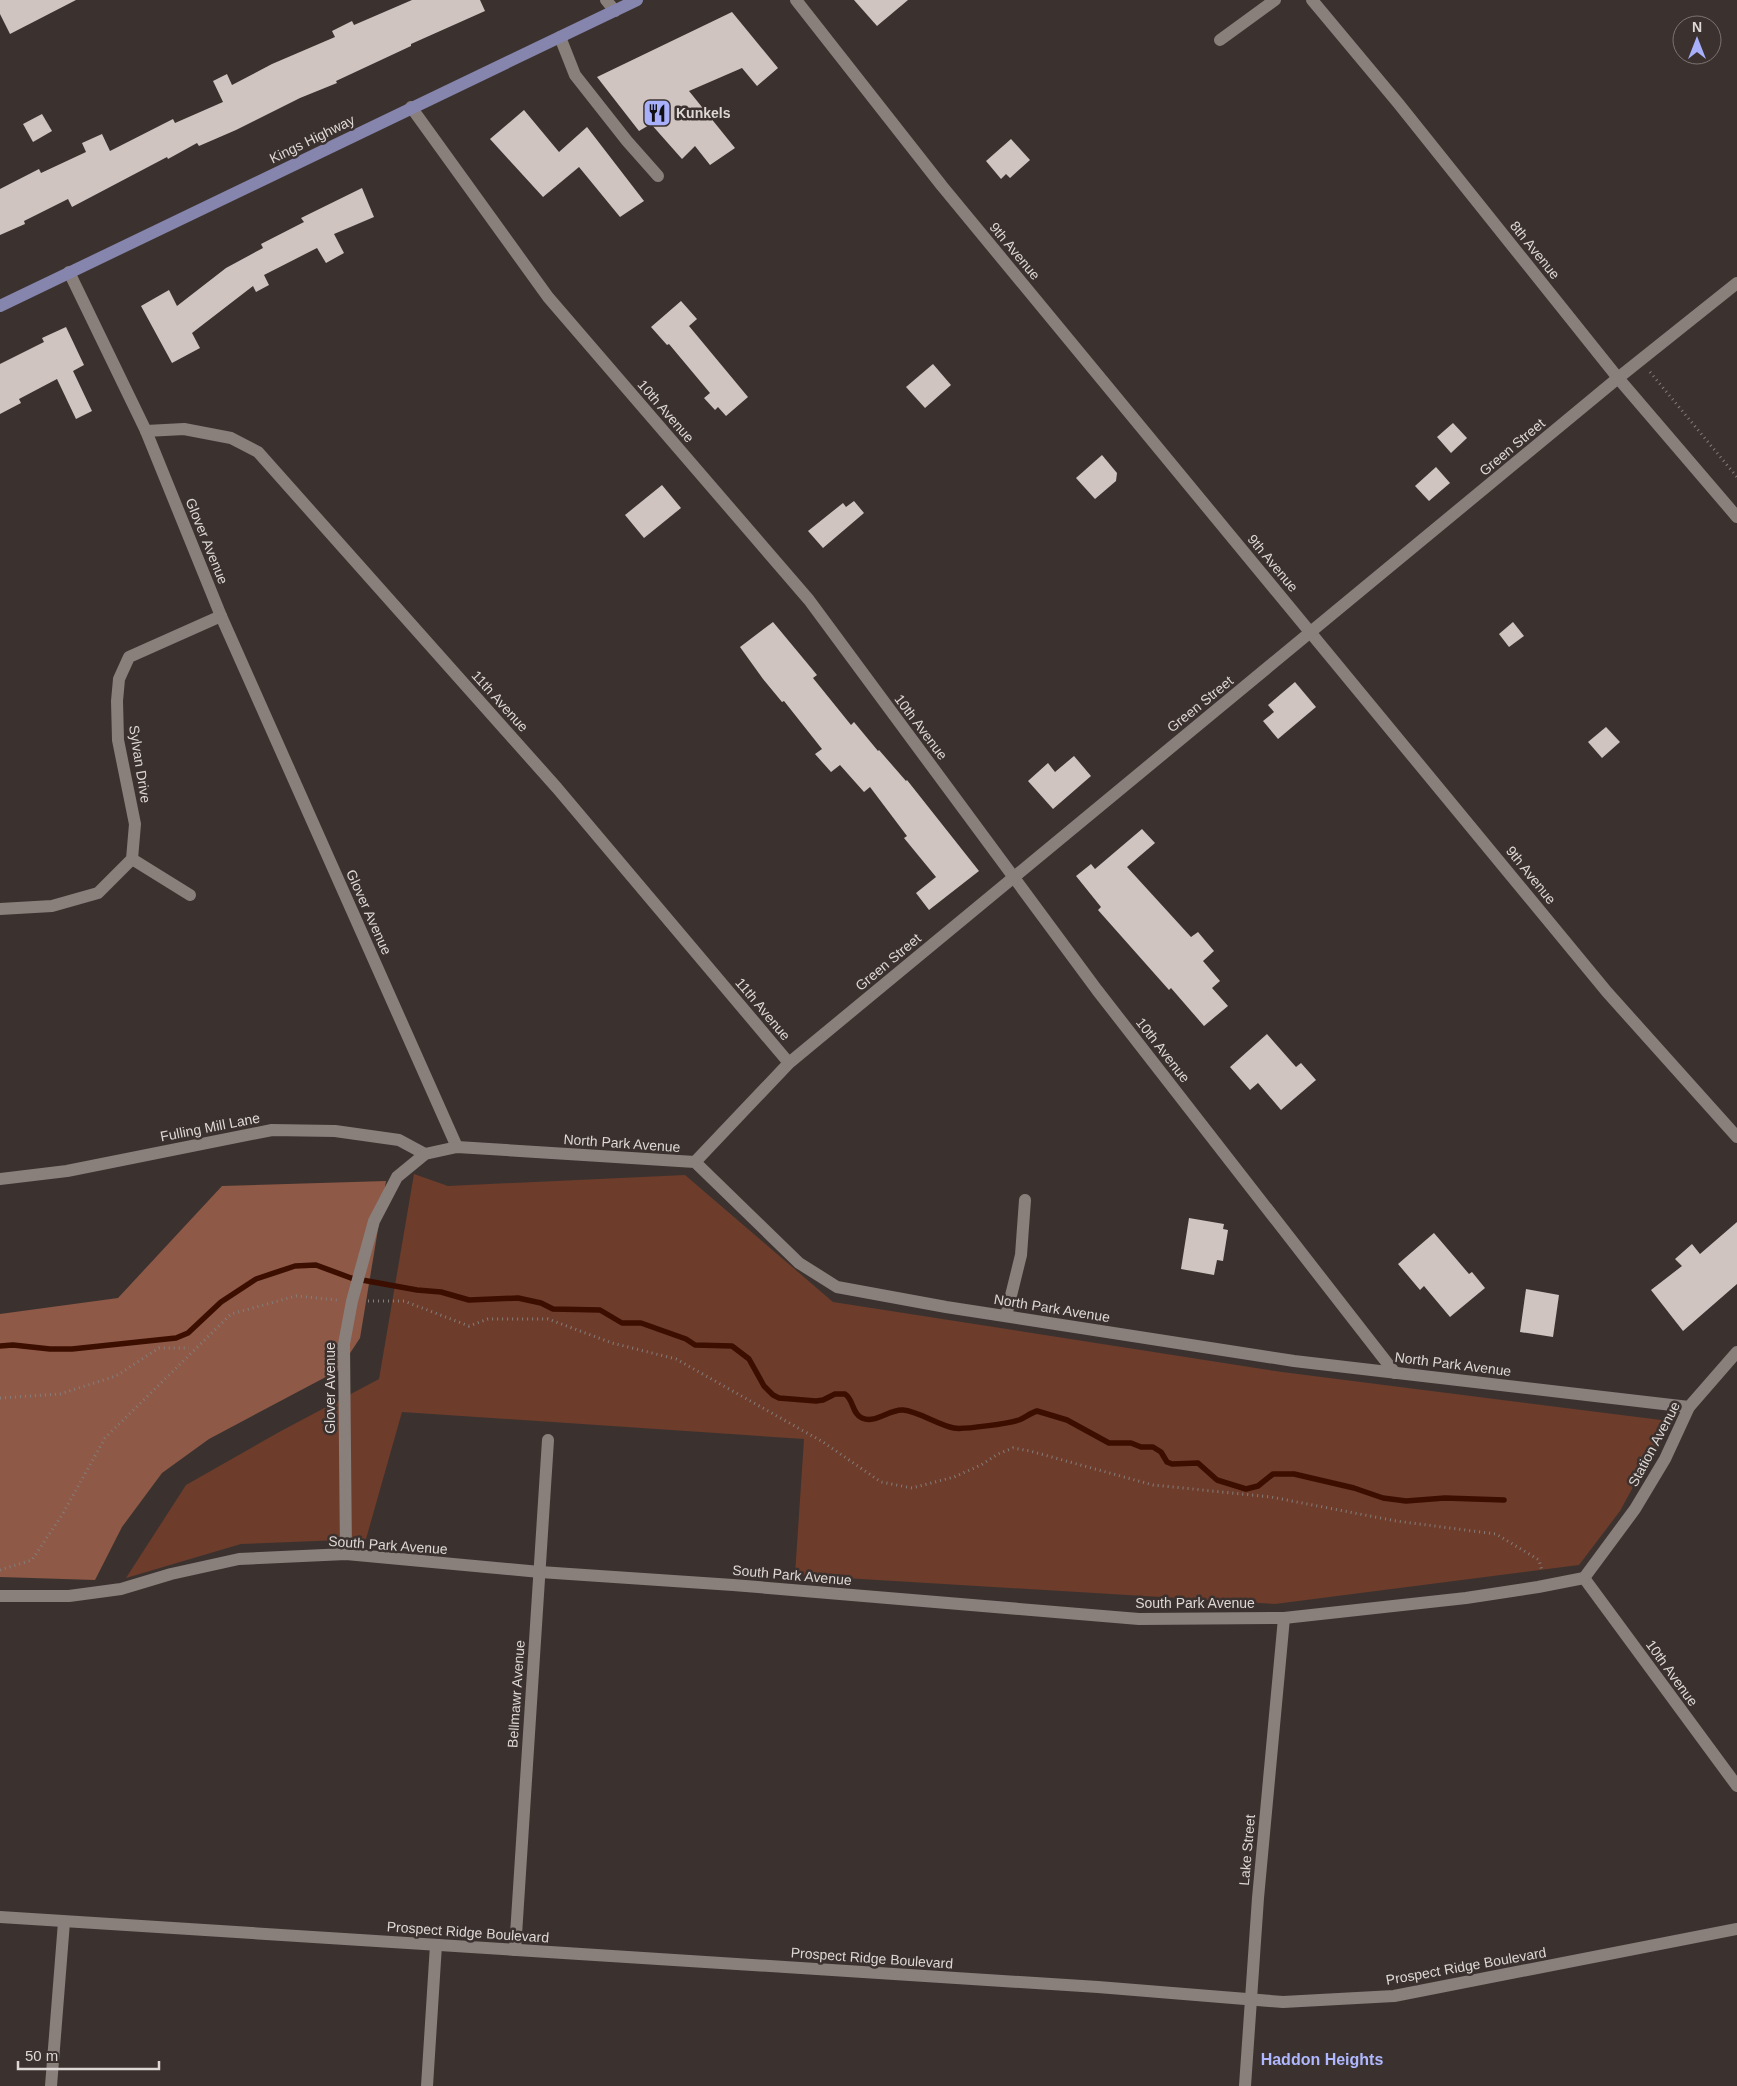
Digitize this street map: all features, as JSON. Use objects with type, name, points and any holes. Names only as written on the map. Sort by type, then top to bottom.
[{"type":"main road","name":"Kings Highway","points":[[2,301],[69,272],[637,0]]},
{"type":"street","points":[[606,0],[615,11]]},
{"type":"street","name":"9th Avenue","points":[[796,0],[942,186],[1312,632],[1607,992],[1737,1136]]},
{"type":"street","points":[[1220,40],[1275,0]]},
{"type":"street","name":"8th Avenue","points":[[1312,0],[1398,103],[1618,378],[1737,517]]},
{"type":"street","points":[[560,37],[575,74],[627,141],[658,176]]},
{"type":"street","name":"10th Avenue","points":[[411,107],[548,297],[809,600],[1097,990],[1396,1373]]},
{"type":"street","name":"Glover Avenue","points":[[69,272],[146,431],[221,616],[457,1147],[425,1154],[397,1177],[374,1221],[353,1296],[344,1344],[346,1554]]},
{"type":"street","name":"Green Street","points":[[694,1162],[789,1063],[1618,378],[1737,283]]},
{"type":"street","name":"11th Avenue","points":[[146,431],[184,429],[231,438],[258,452],[557,788],[789,1063]]},
{"type":"street","name":"Sylvan Drive","points":[[132,859],[135,824],[118,740],[118,679],[129,658],[221,616]]},
{"type":"street","points":[[0,909],[52,906],[98,893],[132,859],[190,895]]},
{"type":"street","name":"Fulling Mill Lane","points":[[0,1179],[67,1172],[272,1130],[335,1131],[399,1140],[425,1154]]},
{"type":"street","name":"North Park Avenue","points":[[457,1147],[694,1162],[798,1263],[837,1287],[1006,1316],[1294,1361],[1689,1407]]},
{"type":"street","points":[[1006,1316],[1021,1254],[1025,1200]]},
{"type":"street","name":"Station Avenue","points":[[1584,1578],[1635,1510],[1665,1460],[1689,1407],[1737,1352]]},
{"type":"street","name":"Bellmawr Avenue","points":[[515,1950],[548,1440]]},
{"type":"street","name":"South Park Avenue","points":[[0,1596],[69,1596],[102,1592],[121,1589],[171,1574],[239,1559],[346,1554],[540,1572],[732,1585],[1139,1620],[1284,1618],[1466,1598],[1546,1586],[1584,1578]]},
{"type":"street","name":"10th Avenue","points":[[1584,1578],[1737,1786]]},
{"type":"street","name":"Lake Street","points":[[1245,2086],[1258,1898],[1284,1618]]},
{"type":"street","name":"Prospect Ridge Boulevard","points":[[0,1917],[1098,1987],[1283,2002],[1394,1996],[1737,1929]]},
{"type":"street","points":[[51,2086],[64,1922]]},
{"type":"street","points":[[426,2086],[436,1945]]},
{"type":"path","points":[[1648,369],[1737,477]]},
{"type":"path","points":[[0,1570],[32,1560],[62,1515],[105,1438],[231,1314],[296,1296],[353,1296],[404,1301],[468,1326],[488,1319],[548,1319],[612,1343],[676,1359],[823,1442],[881,1482],[912,1488],[920,1486],[954,1477],[1013,1448],[1153,1485],[1270,1497],[1396,1521],[1496,1534],[1539,1560],[1546,1586]]},
{"type":"path","points":[[0,1398],[60,1394],[116,1376],[160,1348],[189,1348]]},
{"type":"shaded area","points":[[414,1174],[448,1186],[685,1175],[833,1302],[1282,1372],[1669,1421],[1620,1511],[1579,1565],[1275,1604],[795,1575],[804,1439],[402,1412],[366,1539],[241,1544],[126,1578],[186,1485],[281,1431],[379,1379]]},
{"type":"shaded area","points":[[386,1181],[360,1338],[339,1370],[209,1439],[162,1473],[122,1527],[95,1580],[0,1577],[0,1314],[118,1298],[222,1186]]},
{"type":"building","points":[[0,0],[76,0],[10,34],[0,14]]},
{"type":"building","points":[[412,0],[480,0],[485,11],[411,44],[411,46],[336,81],[337,83],[300,98],[236,130],[199,146],[197,143],[168,159],[167,157],[72,207],[68,199],[24,221],[25,224],[0,235],[0,189],[39,169],[41,173],[86,152],[82,143],[102,134],[110,151],[173,119],[175,123],[223,102],[213,81],[227,74],[232,85],[272,64],[335,37],[332,31],[352,21],[354,25]]},
{"type":"building","points":[[854,0],[908,0],[877,26]]},
{"type":"building","points":[[732,12],[778,68],[757,86],[742,68],[689,91],[735,148],[710,165],[695,146],[682,159],[651,124],[639,131],[597,77]]},
{"type":"building","points":[[524,110],[559,152],[587,127],[644,201],[620,217],[579,167],[543,197],[490,139]]},
{"type":"building","points":[[42,114],[52,131],[33,142],[23,124]]},
{"type":"building","points":[[1011,139],[1030,160],[1010,178],[1006,174],[1001,179],[986,161]]},
{"type":"building","points":[[362,188],[374,217],[334,234],[344,253],[326,263],[317,248],[264,275],[269,285],[256,292],[253,286],[192,333],[200,348],[172,363],[141,306],[169,290],[177,306],[226,268],[263,248],[261,244],[304,222],[301,218]]},
{"type":"building","points":[[681,301],[697,319],[689,326],[748,397],[726,416],[718,407],[715,410],[704,398],[710,393],[669,344],[667,345],[651,327]]},
{"type":"building","points":[[66,327],[84,365],[73,371],[92,411],[76,419],[57,379],[19,399],[21,403],[0,414],[0,364],[44,342],[42,338]]},
{"type":"building","points":[[933,364],[951,385],[925,408],[906,387]]},
{"type":"building","points":[[1453,423],[1467,438],[1451,453],[1437,437]]},
{"type":"building","points":[[1102,455],[1117,473],[1116,481],[1095,499],[1076,478]]},
{"type":"building","points":[[1436,467],[1450,483],[1429,501],[1415,486]]},
{"type":"building","points":[[662,485],[681,508],[644,538],[625,515]]},
{"type":"building","points":[[854,501],[864,513],[823,548],[808,531],[843,503],[846,507]]},
{"type":"building","points":[[773,622],[817,675],[813,678],[851,725],[854,722],[878,751],[907,780],[979,871],[929,910],[916,893],[936,877],[904,838],[907,836],[870,787],[864,792],[840,765],[831,772],[815,754],[822,749],[784,701],[782,702],[763,679],[740,647]]},
{"type":"building","points":[[1513,622],[1524,636],[1509,647],[1499,634]]},
{"type":"building","points":[[1295,682],[1316,707],[1278,739],[1263,721],[1274,712],[1268,705]]},
{"type":"building","points":[[1606,727],[1620,742],[1602,758],[1588,742]]},
{"type":"building","points":[[1074,756],[1091,776],[1053,809],[1028,781],[1048,763],[1055,772]]},
{"type":"building","points":[[1142,829],[1155,843],[1127,867],[1191,937],[1198,932],[1214,951],[1203,961],[1220,981],[1212,988],[1228,1006],[1204,1026],[1171,988],[1169,990],[1098,910],[1101,907],[1076,876],[1091,864],[1095,869]]},
{"type":"building","points":[[1267,1034],[1296,1067],[1301,1063],[1316,1080],[1281,1110],[1258,1083],[1250,1090],[1230,1067]]},
{"type":"building","points":[[1189,1218],[1224,1224],[1223,1229],[1228,1230],[1223,1261],[1217,1260],[1214,1275],[1181,1269]]},
{"type":"building","points":[[1737,1222],[1737,1284],[1683,1331],[1651,1290],[1682,1266],[1675,1259],[1692,1244],[1700,1254]]},
{"type":"building","points":[[1434,1233],[1469,1274],[1472,1272],[1485,1288],[1450,1317],[1424,1286],[1420,1290],[1398,1264]]},
{"type":"building","points":[[1526,1289],[1559,1295],[1553,1337],[1520,1332]]},
{"type":"waterway","points":[[0,1346],[13,1345],[72,1349],[176,1338],[188,1333],[221,1302],[256,1279],[295,1266],[316,1265],[351,1278],[417,1290],[441,1292],[469,1300],[518,1298],[541,1303],[553,1309],[600,1310],[622,1323],[641,1323],[686,1339],[695,1345],[732,1346],[749,1359],[764,1386],[773,1395],[779,1398],[816,1401],[835,1394],[845,1394],[856,1413],[862,1418],[867,1419],[903,1410],[954,1428],[967,1428],[1014,1421],[1037,1411],[1067,1420],[1109,1443],[1131,1443],[1141,1447],[1153,1447],[1161,1452],[1167,1462],[1172,1464],[1198,1463],[1217,1480],[1246,1489],[1258,1486],[1273,1474],[1294,1474],[1354,1488],[1383,1498],[1406,1501],[1445,1498],[1504,1500]]},
{"type":"place","name":"Kunkels","points":[[657,113]]},
{"type":"district","name":"Haddon Heights","points":[[1322,2059]]}]
